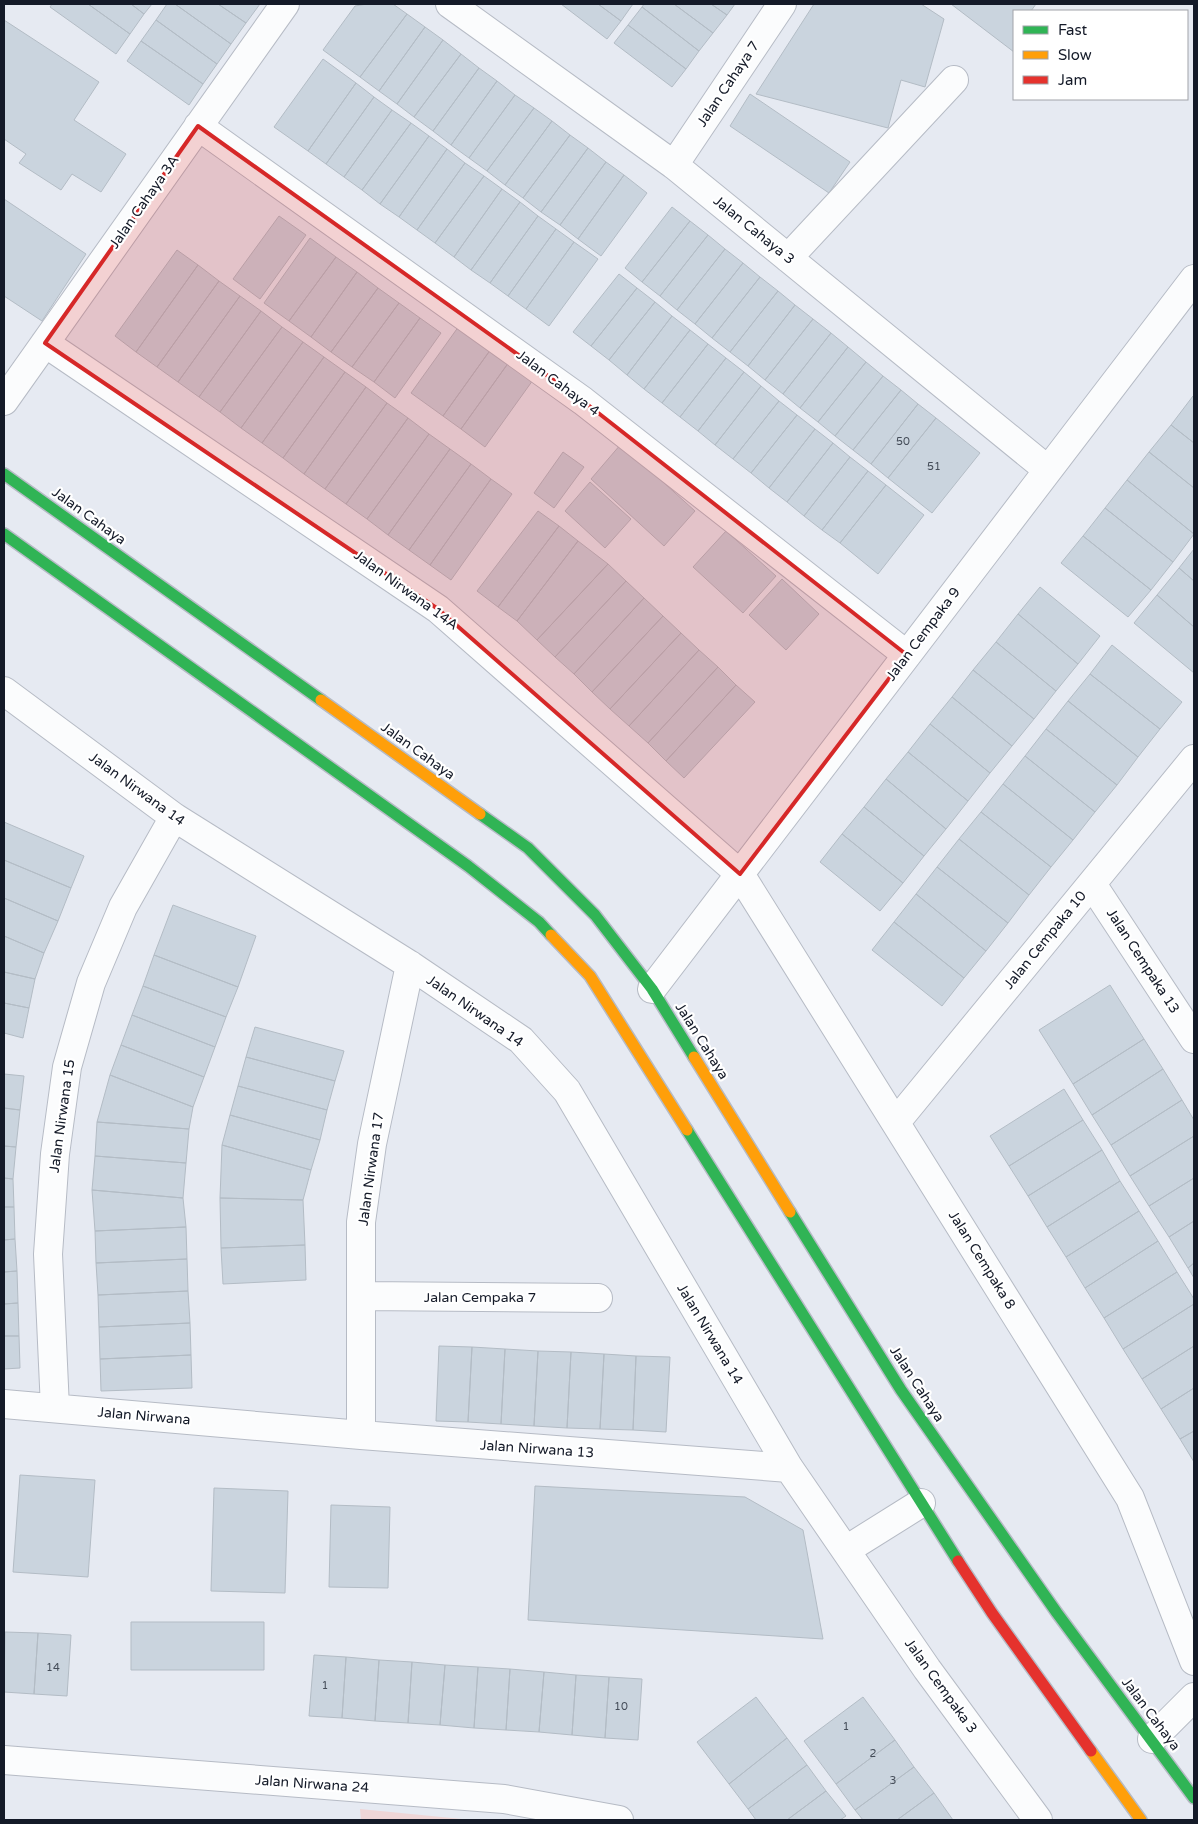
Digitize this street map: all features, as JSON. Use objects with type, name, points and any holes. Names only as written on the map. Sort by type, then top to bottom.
[{"type":"main road","name":"Jalan Cahaya","points":[[4,474],[528,848],[596,915],[652,989],[901,1390],[1057,1613],[1194,1798]]},
{"type":"main road","points":[[4,534],[468,866],[539,922],[590,976],[992,1613],[1141,1820]]},
{"type":"street","name":"Jalan Cahaya 3A","points":[[4,401],[285,4]]},
{"type":"street","name":"Jalan Cahaya 7","points":[[674,165],[782,4]]},
{"type":"street","name":"Jalan Cahaya 3","points":[[467,9],[674,165],[1048,470]]},
{"type":"street","points":[[788,258],[954,80]]},
{"type":"street","name":"Jalan Cahaya 4","points":[[198,126],[583,401],[907,656]]},
{"type":"street","name":"Jalan Cempaka 9","points":[[652,989],[1194,279]]},
{"type":"street","name":"Jalan Nirwana 14A","points":[[45,342],[438,610],[740,874]]},
{"type":"street","name":"Jalan Nirwana 14","points":[[4,691],[174,817],[296,896],[410,965],[521,1040],[567,1092],[790,1468],[846,1550]]},
{"type":"street","name":"Jalan Cempaka 10","points":[[896,1122],[1194,759]]},
{"type":"street","name":"Jalan Nirwana 15","points":[[55,1408],[48,1254],[55,1154],[67,1067],[91,983],[123,907],[174,817]]},
{"type":"street","name":"Jalan Cempaka 8","points":[[740,874],[1130,1498],[1194,1661]]},
{"type":"street","name":"Jalan Cempaka 13","points":[[1092,884],[1194,1039]]},
{"type":"street","name":"Jalan Nirwana 17","points":[[361,1435],[361,1222],[372,1144],[410,965]]},
{"type":"street","name":"Jalan Cempaka 7","points":[[362,1296],[598,1298]]},
{"type":"street","name":"Jalan Nirwana","points":[[4,1404],[285,1428]]},
{"type":"street","name":"Jalan Nirwana 13","points":[[285,1428],[790,1468]]},
{"type":"street","points":[[846,1550],[921,1503]]},
{"type":"street","name":"Jalan Cempaka 3","points":[[846,1550],[927,1669],[1038,1820]]},
{"type":"street","points":[[1152,1739],[1194,1697]]},
{"type":"street","name":"Jalan Nirwana 24","points":[[4,1760],[504,1799],[619,1820]]},
{"type":"highlighted area","points":[[198,126],[583,401],[907,655],[740,874],[438,609],[45,343]]},
{"type":"shaded area","points":[[360,1809],[472,1820],[361,1820]]},
{"type":"building","points":[[52,4],[88,4],[130,34],[116,54],[50,7]]},
{"type":"building","points":[[88,4],[131,4],[144,14],[130,34]]},
{"type":"building","points":[[131,4],[152,4],[144,14]]},
{"type":"building","points":[[167,4],[175,4],[231,44],[217,64],[156,20]]},
{"type":"building","points":[[175,4],[218,4],[246,23],[231,44]]},
{"type":"building","points":[[218,4],[260,4],[246,23]]},
{"type":"building","points":[[393,4],[407,14],[360,77],[323,50],[355,6]]},
{"type":"building","points":[[561,4],[598,4],[621,21],[607,39]]},
{"type":"building","points":[[598,4],[633,4],[621,21]]},
{"type":"building","points":[[644,4],[674,4],[713,33],[699,51],[642,7]]},
{"type":"building","points":[[674,4],[711,4],[727,15],[713,33]]},
{"type":"building","points":[[711,4],[735,4],[727,15]]},
{"type":"building","points":[[814,4],[921,4],[944,19],[925,87],[901,80],[888,128],[756,94]]},
{"type":"building","points":[[951,4],[1036,4],[1032,10],[1013,10],[1013,51]]},
{"type":"building","points":[[642,7],[699,51],[686,69],[628,25]]},
{"type":"building","points":[[407,14],[425,27],[379,91],[360,77]]},
{"type":"building","points":[[4,20],[99,82],[74,120],[126,154],[101,192],[72,174],[61,190],[19,163],[26,154],[4,139]]},
{"type":"building","points":[[156,20],[217,64],[203,84],[141,41]]},
{"type":"building","points":[[628,25],[686,69],[672,87],[614,43]]},
{"type":"building","points":[[425,27],[443,40],[397,104],[379,91]]},
{"type":"building","points":[[443,40],[461,54],[414,117],[397,104]]},
{"type":"building","points":[[141,41],[203,84],[189,105],[127,61]]},
{"type":"building","points":[[461,54],[479,68],[433,131],[414,117]]},
{"type":"building","points":[[323,59],[356,83],[308,151],[274,127]]},
{"type":"building","points":[[479,68],[497,81],[451,145],[433,131]]},
{"type":"building","points":[[497,81],[515,95],[469,158],[451,145]]},
{"type":"building","points":[[356,83],[374,97],[326,164],[308,151]]},
{"type":"building","points":[[750,94],[850,162],[829,193],[730,126]]},
{"type":"building","points":[[515,95],[534,108],[487,171],[469,158]]},
{"type":"building","points":[[374,97],[392,110],[344,177],[326,164]]},
{"type":"building","points":[[534,108],[552,121],[505,185],[487,171]]},
{"type":"building","points":[[392,110],[411,123],[362,190],[344,177]]},
{"type":"building","points":[[552,121],[570,135],[523,198],[505,185]]},
{"type":"building","points":[[411,123],[429,136],[380,204],[362,190]]},
{"type":"building","points":[[570,135],[588,148],[541,212],[523,198]]},
{"type":"building","points":[[429,136],[447,149],[399,217],[380,204]]},
{"type":"building","points":[[588,148],[606,162],[560,225],[541,212]]},
{"type":"building","points":[[447,149],[465,163],[417,230],[399,217]]},
{"type":"building","points":[[606,162],[624,175],[578,239],[560,225]]},
{"type":"building","points":[[465,163],[484,176],[435,243],[417,230]]},
{"type":"building","points":[[624,175],[647,193],[601,256],[578,239]]},
{"type":"building","points":[[484,176],[502,189],[454,257],[435,243]]},
{"type":"building","points":[[502,189],[520,202],[471,270],[454,257]]},
{"type":"building","points":[[4,199],[86,254],[42,321],[4,296]]},
{"type":"building","points":[[520,202],[538,216],[490,283],[471,270]]},
{"type":"building","points":[[672,207],[690,221],[642,282],[625,268]]},
{"type":"building","points":[[279,216],[306,235],[260,299],[233,279]]},
{"type":"building","points":[[538,216],[556,229],[508,296],[490,283]]},
{"type":"building","points":[[690,221],[708,235],[660,296],[642,282]]},
{"type":"building","points":[[556,229],[574,242],[526,309],[508,296]]},
{"type":"building","points":[[708,235],[725,249],[677,310],[660,296]]},
{"type":"building","points":[[310,238],[336,257],[289,321],[264,303]]},
{"type":"building","points":[[574,242],[598,259],[549,326],[526,309]]},
{"type":"building","points":[[725,249],[743,263],[695,324],[677,310]]},
{"type":"building","points":[[177,250],[198,265],[136,352],[115,336]]},
{"type":"building","points":[[336,257],[357,272],[311,337],[289,321]]},
{"type":"building","points":[[743,263],[760,277],[712,338],[695,324]]},
{"type":"building","points":[[198,265],[219,281],[157,367],[136,352]]},
{"type":"building","points":[[357,272],[378,288],[331,352],[311,337]]},
{"type":"building","points":[[619,274],[637,288],[591,346],[573,332]]},
{"type":"building","points":[[760,277],[778,291],[730,352],[712,338]]},
{"type":"building","points":[[219,281],[240,296],[178,382],[157,367]]},
{"type":"building","points":[[378,288],[399,303],[352,367],[331,352]]},
{"type":"building","points":[[637,288],[655,302],[609,360],[591,346]]},
{"type":"building","points":[[778,291],[795,305],[748,366],[730,352]]},
{"type":"building","points":[[240,296],[261,311],[199,397],[178,382]]},
{"type":"building","points":[[655,302],[672,316],[627,375],[609,360]]},
{"type":"building","points":[[399,303],[420,318],[374,382],[352,367]]},
{"type":"building","points":[[795,305],[813,319],[765,380],[748,366]]},
{"type":"building","points":[[261,311],[282,327],[220,412],[199,397]]},
{"type":"building","points":[[672,316],[690,330],[644,389],[627,375]]},
{"type":"building","points":[[420,318],[441,333],[395,398],[374,382]]},
{"type":"building","points":[[813,319],[831,333],[783,394],[765,380]]},
{"type":"building","points":[[459,326],[491,349],[443,416],[411,393]]},
{"type":"building","points":[[282,327],[303,342],[241,428],[220,412]]},
{"type":"building","points":[[690,330],[708,344],[662,403],[644,389]]},
{"type":"building","points":[[831,333],[848,347],[800,408],[783,394]]},
{"type":"building","points":[[303,342],[324,357],[262,443],[241,428]]},
{"type":"building","points":[[708,344],[726,358],[680,417],[662,403]]},
{"type":"building","points":[[848,347],[866,362],[818,422],[800,408]]},
{"type":"building","points":[[491,349],[509,362],[461,429],[443,416]]},
{"type":"building","points":[[324,357],[345,372],[283,458],[262,443]]},
{"type":"building","points":[[726,358],[744,372],[698,431],[680,417]]},
{"type":"building","points":[[509,362],[533,380],[485,447],[461,429]]},
{"type":"building","points":[[866,362],[883,376],[835,436],[818,422]]},
{"type":"building","points":[[345,372],[366,387],[304,474],[283,458]]},
{"type":"building","points":[[744,372],[761,386],[715,445],[698,431]]},
{"type":"building","points":[[883,376],[901,390],[853,450],[835,436]]},
{"type":"building","points":[[761,386],[779,401],[733,459],[715,445]]},
{"type":"building","points":[[366,387],[387,403],[325,489],[304,474]]},
{"type":"building","points":[[901,390],[918,404],[871,464],[853,450]]},
{"type":"building","points":[[1194,397],[1194,443],[1171,425]]},
{"type":"building","points":[[779,401],[797,415],[751,473],[733,459]]},
{"type":"building","points":[[387,403],[408,418],[346,504],[325,489]]},
{"type":"building","points":[[918,404],[936,418],[888,478],[871,464]]},
{"type":"building","points":[[797,415],[815,429],[769,488],[751,473]]},
{"type":"building","points":[[408,418],[429,434],[367,519],[346,504]]},
{"type":"building","points":[[936,418],[980,453],[932,513],[888,478]]},
{"type":"building","points":[[1171,425],[1194,443],[1194,488],[1149,452]]},
{"type":"building","points":[[815,429],[833,443],[787,502],[769,488]]},
{"type":"building","points":[[429,434],[450,449],[388,535],[367,519]]},
{"type":"building","points":[[833,443],[850,457],[804,516],[787,502]]},
{"type":"building","points":[[621,444],[695,511],[664,546],[591,479]]},
{"type":"building","points":[[450,449],[471,464],[409,550],[388,535]]},
{"type":"building","points":[[563,452],[584,467],[554,508],[534,493]]},
{"type":"building","points":[[1149,452],[1194,488],[1194,534],[1127,480]]},
{"type":"building","points":[[850,457],[868,471],[822,530],[804,516]]},
{"type":"building","points":[[471,464],[491,479],[430,565],[409,550]]},
{"type":"building","points":[[868,471],[886,485],[840,543],[822,530]]},
{"type":"building","points":[[491,479],[512,494],[451,580],[430,565]]},
{"type":"building","points":[[1127,480],[1194,534],[1173,562],[1105,508]]},
{"type":"building","points":[[590,482],[631,519],[605,548],[565,511]]},
{"type":"building","points":[[886,485],[924,515],[878,574],[840,543]]},
{"type":"building","points":[[1105,508],[1173,562],[1151,590],[1083,536]]},
{"type":"building","points":[[538,511],[559,526],[498,607],[477,591]]},
{"type":"building","points":[[559,526],[578,541],[517,621],[498,607]]},
{"type":"building","points":[[726,531],[776,576],[743,613],[693,567]]},
{"type":"building","points":[[1083,536],[1151,590],[1128,617],[1061,563]]},
{"type":"building","points":[[578,541],[608,564],[537,640],[517,621]]},
{"type":"building","points":[[1194,549],[1194,581],[1179,568]]},
{"type":"building","points":[[608,564],[626,581],[555,657],[537,640]]},
{"type":"building","points":[[1179,568],[1194,581],[1194,627],[1157,595]]},
{"type":"building","points":[[782,579],[819,614],[786,650],[749,615]]},
{"type":"building","points":[[626,581],[644,598],[574,674],[555,657]]},
{"type":"building","points":[[1040,587],[1100,636],[1078,664],[1018,614]]},
{"type":"building","points":[[1157,595],[1194,627],[1194,673],[1134,623]]},
{"type":"building","points":[[644,598],[663,616],[592,692],[574,674]]},
{"type":"building","points":[[1018,614],[1078,664],[1056,691],[996,642]]},
{"type":"building","points":[[663,616],[681,633],[610,709],[592,692]]},
{"type":"building","points":[[681,633],[699,650],[629,726],[610,709]]},
{"type":"building","points":[[996,642],[1056,691],[1034,719],[973,670]]},
{"type":"building","points":[[1112,645],[1182,702],[1160,729],[1090,674]]},
{"type":"building","points":[[699,650],[718,667],[648,743],[629,726]]},
{"type":"building","points":[[718,667],[736,685],[666,761],[648,743]]},
{"type":"building","points":[[973,670],[1034,719],[1012,746],[952,697]]},
{"type":"building","points":[[1090,674],[1160,729],[1138,757],[1068,701]]},
{"type":"building","points":[[736,685],[755,702],[684,778],[666,761]]},
{"type":"building","points":[[952,697],[1012,746],[990,773],[930,724]]},
{"type":"building","points":[[1068,701],[1138,757],[1117,785],[1046,729]]},
{"type":"building","points":[[930,724],[990,773],[968,801],[908,752]]},
{"type":"building","points":[[1046,729],[1117,785],[1095,812],[1025,756]]},
{"type":"building","points":[[908,752],[968,801],[946,829],[886,779]]},
{"type":"building","points":[[1025,756],[1095,812],[1073,840],[1003,784]]},
{"type":"building","points":[[886,779],[946,829],[924,856],[864,807]]},
{"type":"building","points":[[1003,784],[1073,840],[1051,867],[981,812]]},
{"type":"building","points":[[864,807],[924,856],[903,883],[842,834]]},
{"type":"building","points":[[981,812],[1051,867],[1029,895],[959,839]]},
{"type":"building","points":[[4,822],[84,856],[71,888],[4,860]]},
{"type":"building","points":[[842,834],[903,883],[880,911],[820,862]]},
{"type":"building","points":[[959,839],[1029,895],[1008,923],[937,867]]},
{"type":"building","points":[[4,860],[71,888],[58,921],[4,898]]},
{"type":"building","points":[[937,867],[1008,923],[986,951],[916,894]]},
{"type":"building","points":[[916,894],[986,951],[964,978],[894,922]]},
{"type":"building","points":[[4,898],[58,921],[44,953],[4,936]]},
{"type":"building","points":[[173,905],[256,936],[238,987],[154,955]]},
{"type":"building","points":[[894,922],[964,978],[942,1006],[872,950]]},
{"type":"building","points":[[4,936],[44,953],[35,979],[4,972]]},
{"type":"building","points":[[154,955],[238,987],[226,1017],[143,986]]},
{"type":"building","points":[[4,972],[35,979],[29,1008],[4,1003]]},
{"type":"building","points":[[1110,985],[1144,1039],[1073,1084],[1039,1030]]},
{"type":"building","points":[[143,986],[226,1017],[215,1047],[132,1015]]},
{"type":"building","points":[[4,1003],[29,1008],[23,1038],[4,1033]]},
{"type":"building","points":[[132,1015],[215,1047],[204,1077],[121,1045]]},
{"type":"building","points":[[255,1027],[344,1051],[335,1081],[246,1057]]},
{"type":"building","points":[[1144,1039],[1163,1069],[1092,1115],[1073,1084]]},
{"type":"building","points":[[121,1045],[204,1077],[193,1107],[110,1075]]},
{"type":"building","points":[[246,1057],[335,1081],[327,1110],[238,1086]]},
{"type":"building","points":[[1163,1069],[1182,1100],[1111,1145],[1092,1115]]},
{"type":"building","points":[[4,1074],[24,1076],[20,1110],[4,1108]]},
{"type":"building","points":[[110,1075],[193,1107],[189,1129],[97,1122]]},
{"type":"building","points":[[238,1086],[327,1110],[320,1140],[230,1115]]},
{"type":"building","points":[[1064,1089],[1083,1120],[1009,1166],[990,1136]]},
{"type":"building","points":[[1182,1100],[1194,1120],[1194,1136],[1130,1176],[1111,1145]]},
{"type":"building","points":[[4,1108],[20,1110],[16,1147],[4,1146]]},
{"type":"building","points":[[230,1115],[320,1140],[311,1170],[222,1145]]},
{"type":"building","points":[[1083,1120],[1102,1150],[1028,1196],[1009,1166]]},
{"type":"building","points":[[97,1122],[189,1129],[186,1163],[95,1156]]},
{"type":"building","points":[[1194,1136],[1194,1178],[1149,1206],[1130,1176]]},
{"type":"building","points":[[222,1145],[311,1170],[303,1200],[220,1198]]},
{"type":"building","points":[[4,1146],[16,1147],[13,1179],[4,1178]]},
{"type":"building","points":[[1102,1150],[1120,1181],[1047,1227],[1028,1196]]},
{"type":"building","points":[[95,1156],[186,1163],[183,1198],[92,1190]]},
{"type":"building","points":[[4,1178],[13,1179],[14,1207],[4,1207]]},
{"type":"building","points":[[1194,1178],[1194,1221],[1169,1237],[1149,1206]]},
{"type":"building","points":[[1120,1181],[1139,1211],[1066,1257],[1047,1227]]},
{"type":"building","points":[[92,1190],[183,1198],[186,1227],[95,1231]]},
{"type":"building","points":[[220,1198],[303,1200],[305,1245],[221,1248]]},
{"type":"building","points":[[4,1207],[14,1207],[15,1239],[4,1240]]},
{"type":"building","points":[[1139,1211],[1158,1241],[1085,1288],[1066,1257]]},
{"type":"building","points":[[1194,1221],[1194,1263],[1188,1268],[1169,1237]]},
{"type":"building","points":[[186,1227],[187,1259],[96,1263],[95,1231]]},
{"type":"building","points":[[15,1239],[17,1271],[4,1272],[4,1240]]},
{"type":"building","points":[[1158,1241],[1177,1272],[1104,1318],[1085,1288]]},
{"type":"building","points":[[305,1245],[306,1280],[223,1284],[221,1248]]},
{"type":"building","points":[[187,1259],[188,1291],[98,1295],[96,1263]]},
{"type":"building","points":[[1194,1263],[1194,1278],[1188,1268]]},
{"type":"building","points":[[17,1271],[18,1303],[4,1304],[4,1272]]},
{"type":"building","points":[[1177,1272],[1194,1299],[1194,1304],[1123,1349],[1104,1318]]},
{"type":"building","points":[[188,1291],[190,1323],[99,1327],[98,1295]]},
{"type":"building","points":[[18,1303],[19,1336],[4,1336],[4,1304]]},
{"type":"building","points":[[1194,1304],[1194,1346],[1142,1379],[1123,1349]]},
{"type":"building","points":[[190,1323],[191,1355],[100,1359],[99,1327]]},
{"type":"building","points":[[4,1336],[19,1336],[20,1368],[4,1369]]},
{"type":"building","points":[[439,1346],[472,1347],[468,1422],[436,1421]]},
{"type":"building","points":[[1194,1346],[1194,1388],[1161,1409],[1142,1379]]},
{"type":"building","points":[[472,1347],[505,1349],[501,1424],[468,1422]]},
{"type":"building","points":[[505,1349],[538,1351],[534,1426],[501,1424]]},
{"type":"building","points":[[538,1351],[571,1352],[567,1428],[534,1426]]},
{"type":"building","points":[[571,1352],[604,1354],[600,1429],[567,1428]]},
{"type":"building","points":[[604,1354],[636,1356],[633,1430],[600,1429]]},
{"type":"building","points":[[191,1355],[192,1388],[101,1391],[100,1359]]},
{"type":"building","points":[[636,1356],[670,1357],[666,1432],[633,1430]]},
{"type":"building","points":[[1194,1388],[1194,1431],[1180,1439],[1161,1409]]},
{"type":"building","points":[[1194,1431],[1194,1462],[1180,1439]]},
{"type":"building","points":[[20,1475],[95,1480],[88,1577],[13,1572]]},
{"type":"building","points":[[535,1486],[745,1497],[803,1530],[823,1639],[528,1620]]},
{"type":"building","points":[[214,1488],[288,1491],[285,1593],[211,1591]]},
{"type":"building","points":[[331,1505],[390,1507],[388,1588],[329,1587]]},
{"type":"building","points":[[131,1622],[264,1622],[264,1670],[131,1670]]},
{"type":"building","points":[[5,1632],[38,1633],[34,1694],[4,1692]]},
{"type":"building","points":[[38,1633],[71,1635],[67,1696],[34,1694]]},
{"type":"building","points":[[314,1655],[346,1657],[342,1718],[309,1716]]},
{"type":"building","points":[[346,1657],[379,1660],[375,1721],[342,1718]]},
{"type":"building","points":[[379,1660],[412,1662],[408,1723],[375,1721]]},
{"type":"building","points":[[412,1662],[445,1665],[440,1725],[408,1723]]},
{"type":"building","points":[[445,1665],[478,1667],[474,1728],[440,1725]]},
{"type":"building","points":[[478,1667],[510,1669],[506,1730],[474,1728]]},
{"type":"building","points":[[510,1669],[544,1672],[539,1732],[506,1730]]},
{"type":"building","points":[[544,1672],[576,1675],[572,1735],[539,1732]]},
{"type":"building","points":[[576,1675],[609,1677],[605,1738],[572,1735]]},
{"type":"building","points":[[609,1677],[642,1679],[638,1740],[605,1738]]},
{"type":"building","points":[[756,1697],[787,1738],[729,1784],[697,1742]]},
{"type":"building","points":[[863,1697],[895,1740],[836,1784],[804,1741]]},
{"type":"building","points":[[787,1738],[807,1765],[748,1809],[729,1784]]},
{"type":"building","points":[[895,1740],[914,1767],[855,1810],[836,1784]]},
{"type":"building","points":[[807,1765],[826,1791],[787,1820],[756,1820],[748,1809]]},
{"type":"building","points":[[914,1767],[934,1793],[897,1820],[863,1820],[855,1810]]},
{"type":"building","points":[[826,1791],[846,1816],[840,1820],[787,1820]]},
{"type":"building","points":[[934,1793],[953,1820],[897,1820]]},
{"type":"traffic: fast","points":[[4,474],[321,700]]},
{"type":"traffic: fast","points":[[4,534],[468,866],[539,922],[551,935]]},
{"type":"traffic: fast","points":[[480,814],[528,848],[595,915],[652,989],[694,1057]]},
{"type":"traffic: fast","points":[[687,1130],[958,1561]]},
{"type":"traffic: fast","points":[[790,1212],[901,1390],[1057,1613],[1194,1798]]},
{"type":"traffic: slow","points":[[321,700],[480,814]]},
{"type":"traffic: slow","points":[[551,935],[590,976],[687,1130]]},
{"type":"traffic: slow","points":[[694,1057],[790,1212]]},
{"type":"traffic: slow","points":[[1091,1751],[1141,1820]]},
{"type":"traffic: jam","points":[[958,1561],[992,1613],[1091,1751]]}]
